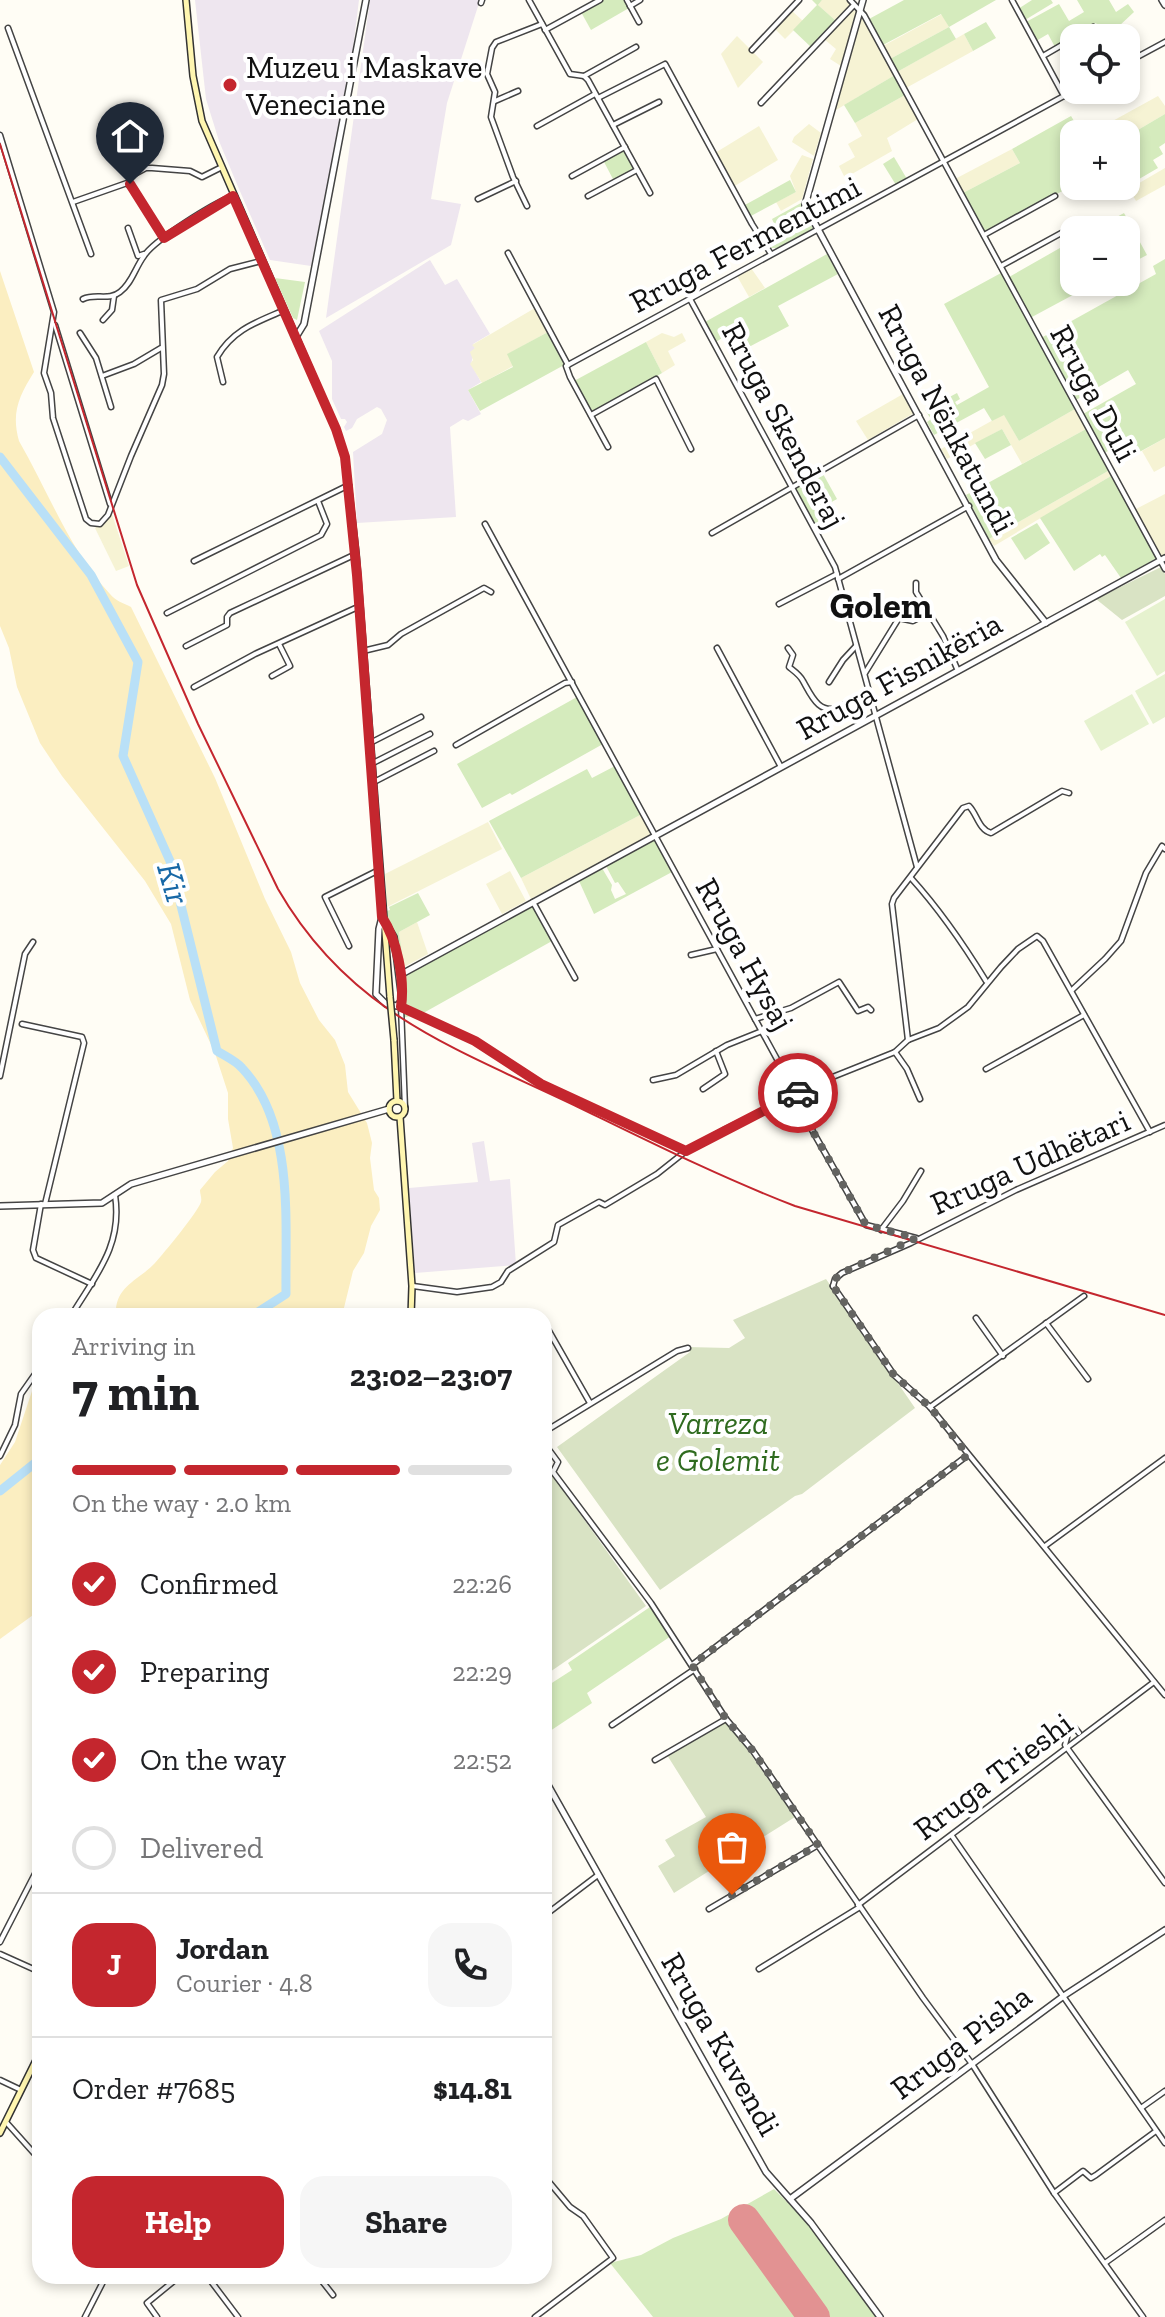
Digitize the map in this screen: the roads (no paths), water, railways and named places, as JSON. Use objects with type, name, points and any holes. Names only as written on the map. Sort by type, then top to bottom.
[{"type":"main road","points":[[186,0],[196,100],[220,168],[343,447],[356,554],[397,1101],[405,1108],[400,1117],[411,1308]]},
{"type":"main road","points":[[397,1101],[389,1109],[391,1115],[400,1117]]},
{"type":"main road","points":[[2,2127],[32,2070]]},
{"type":"street","points":[[295,338],[304,324],[366,0]]},
{"type":"street","points":[[529,0],[570,74],[584,76],[636,47]]},
{"type":"street","points":[[527,206],[491,117],[493,87],[487,74],[493,45],[544,27],[600,0]]},
{"type":"street","points":[[627,0],[639,22]]},
{"type":"street","points":[[630,6],[640,0]]},
{"type":"street","points":[[752,50],[799,0]]},
{"type":"street","name":"Rruga Nënkatundi","points":[[863,0],[805,205],[1001,568],[1046,623]]},
{"type":"street","points":[[1012,0],[1060,88]]},
{"type":"street","points":[[761,103],[851,3],[860,9]]},
{"type":"street","name":"Rruga Duli","points":[[860,9],[1163,560],[1165,569]]},
{"type":"street","points":[[8,28],[91,254]]},
{"type":"street","points":[[1140,55],[1165,42]]},
{"type":"street","points":[[1043,56],[1060,46]]},
{"type":"street","points":[[537,126],[665,64],[746,215],[771,255]]},
{"type":"street","points":[[584,76],[650,193]]},
{"type":"street","points":[[494,101],[518,91]]},
{"type":"street","name":"Rruga Fermentimi","points":[[567,365],[1060,98]]},
{"type":"street","points":[[613,125],[659,102]]},
{"type":"street","points":[[102,125],[133,175],[152,168],[190,171],[199,177],[220,168]]},
{"type":"street","points":[[0,135],[111,505]]},
{"type":"street","points":[[572,176],[625,147]]},
{"type":"street","points":[[588,196],[637,170]]},
{"type":"street","points":[[478,199],[516,181]]},
{"type":"street","points":[[73,202],[127,183],[138,195],[164,238]]},
{"type":"street","points":[[128,228],[138,256],[233,196]]},
{"type":"street","points":[[984,235],[1055,196]]},
{"type":"street","points":[[1001,266],[1060,234]]},
{"type":"street","points":[[508,253],[608,447]]},
{"type":"street","points":[[83,299],[93,295],[114,296],[129,283],[144,254]]},
{"type":"street","points":[[55,323],[44,373],[51,393],[53,418],[76,492],[86,519],[95,524],[104,520],[162,385],[161,300],[197,289],[230,269],[261,261]]},
{"type":"street","points":[[103,320],[114,307],[114,296]]},
{"type":"street","name":"Rruga Skenderaj","points":[[690,299],[832,560],[917,867]]},
{"type":"street","points":[[223,382],[217,357],[232,337],[240,330],[283,313]]},
{"type":"street","points":[[80,333],[96,358],[111,407]]},
{"type":"street","points":[[102,376],[134,364],[162,347]]},
{"type":"street","points":[[590,414],[595,415],[656,379],[691,449]]},
{"type":"street","points":[[712,533],[919,415]]},
{"type":"street","points":[[194,561],[349,485]]},
{"type":"street","points":[[167,613],[321,535],[327,524],[318,501]]},
{"type":"street","points":[[837,576],[969,506]]},
{"type":"street","points":[[485,524],[655,836]]},
{"type":"street","points":[[186,646],[227,625],[230,613],[356,554]]},
{"type":"street","name":"Rruga Fisnikëria","points":[[400,975],[1163,560]]},
{"type":"street","name":"Rruga Skenderaj","points":[[779,604],[837,576]]},
{"type":"street","points":[[916,583],[916,592],[943,636],[958,671]]},
{"type":"street","points":[[363,651],[388,645],[401,634],[484,588],[491,592]]},
{"type":"street","points":[[194,687],[278,643],[360,606]]},
{"type":"street","points":[[864,674],[899,618],[913,621],[928,613]]},
{"type":"street","points":[[272,676],[290,666],[278,643]]},
{"type":"street","points":[[829,682],[856,646]]},
{"type":"street","points":[[717,648],[781,767]]},
{"type":"street","points":[[788,648],[793,655],[789,667],[802,679],[809,696],[823,708],[830,710],[839,707],[868,690]]},
{"type":"street","points":[[456,745],[565,683],[572,682]]},
{"type":"street","points":[[370,743],[421,717]]},
{"type":"street","points":[[371,764],[430,734]]},
{"type":"street","points":[[372,783],[434,751]]},
{"type":"street","points":[[908,1040],[892,904],[963,808],[969,806],[984,830],[991,833],[1062,791],[1069,793]]},
{"type":"street","name":"Rruga Hysaj","points":[[655,836],[796,1094]]},
{"type":"street","points":[[1072,990],[1121,941],[1146,873],[1162,846],[1165,849]]},
{"type":"street","points":[[349,946],[325,897],[379,870]]},
{"type":"street","points":[[911,878],[960,940],[986,981]]},
{"type":"street","points":[[533,902],[575,978]]},
{"type":"street","points":[[382,917],[394,937],[400,975],[405,1108]]},
{"type":"street","points":[[382,917],[376,994],[389,1006],[401,1005],[413,1014],[475,1041],[541,1084],[686,1151]]},
{"type":"street","points":[[412,1286],[457,1292],[497,1285],[508,1271],[554,1242],[558,1225],[599,1202],[605,1205],[629,1192],[686,1151],[796,1094],[895,1052],[908,1040],[939,1028],[958,1015],[1018,949],[1037,936],[1072,990],[1150,1132]]},
{"type":"street","points":[[0,1076],[25,954],[33,942]]},
{"type":"street","points":[[691,955],[717,949]]},
{"type":"street","points":[[755,1019],[791,1008],[839,982],[858,1011],[868,1007],[871,1010]]},
{"type":"street","points":[[402,1019],[406,1020],[413,1014]]},
{"type":"street","points":[[986,1069],[1084,1015]]},
{"type":"street","points":[[22,1024],[82,1037],[84,1043],[33,1250],[36,1258],[92,1284]]},
{"type":"street","points":[[653,1080],[672,1076],[716,1051],[762,1031]]},
{"type":"street","points":[[703,1089],[725,1074],[716,1051]]},
{"type":"street","points":[[895,1052],[907,1069],[920,1099]]},
{"type":"street","points":[[830,1078],[830,1103],[815,1118],[812,1130],[866,1225],[916,1238]]},
{"type":"street","points":[[0,1206],[102,1203],[131,1184],[389,1109]]},
{"type":"street","name":"Rruga Udhëtari","points":[[930,1407],[894,1375],[832,1286],[835,1279],[1016,1190],[1165,1125]]},
{"type":"street","points":[[881,1230],[921,1171]]},
{"type":"street","points":[[76,1308],[112,1246],[115,1195]]},
{"type":"street","points":[[1084,1296],[930,1407],[1165,1695]]},
{"type":"street","points":[[976,1318],[1003,1356]]},
{"type":"street","points":[[1046,1323],[1088,1379]]},
{"type":"street","points":[[552,1336],[590,1403]]},
{"type":"street","points":[[552,1426],[677,1351],[688,1348]]},
{"type":"street","points":[[0,1456],[15,1425],[21,1394],[32,1378]]},
{"type":"street","points":[[552,1454],[558,1462],[553,1472],[651,1603],[726,1719],[753,1751],[972,2064],[1054,2193],[1143,2317]]},
{"type":"street","points":[[612,1725],[694,1667],[968,1455]]},
{"type":"street","points":[[1045,1546],[1165,1458]]},
{"type":"street","name":"Rruga Trieshi","points":[[759,1969],[859,1906],[1154,1682]]},
{"type":"street","points":[[655,1760],[726,1719]]},
{"type":"street","points":[[1079,1733],[1076,1729],[1069,1730],[1065,1743],[1067,1748],[1165,1883]]},
{"type":"street","name":"Rruga Kuvendi","points":[[552,1792],[766,2172],[815,2227],[880,2317]]},
{"type":"street","points":[[952,1836],[1165,2143]]},
{"type":"street","points":[[709,1909],[818,1845]]},
{"type":"street","points":[[552,1910],[598,1875]]},
{"type":"street","points":[[0,1942],[32,1880]]},
{"type":"street","name":"Rruga Pisha","points":[[790,2199],[1065,1995],[1165,1930]]},
{"type":"street","points":[[0,1954],[32,1968]]},
{"type":"street","points":[[0,2080],[21,2090]]},
{"type":"street","points":[[1141,2108],[1165,2091]]},
{"type":"street","points":[[2,2127],[32,2153]]},
{"type":"street","points":[[1054,2193],[1083,2171],[1091,2178],[1096,2175],[1156,2131]]},
{"type":"street","points":[[535,2317],[613,2258],[583,2216],[570,2207],[552,2186]]},
{"type":"street","points":[[1104,2263],[1165,2220]]},
{"type":"street","points":[[85,2317],[102,2284]]},
{"type":"street","points":[[157,2317],[147,2303],[170,2284]]},
{"type":"street","points":[[213,2284],[238,2317]]},
{"type":"street","points":[[324,2284],[333,2295]]},
{"type":"waterway","name":"Kir","points":[[0,457],[91,575],[138,662],[123,756],[170,861],[217,1051],[240,1065],[259,1091],[279,1145],[286,1206],[286,1294],[264,1308]]},
{"type":"waterway","name":"Kir","points":[[0,1491],[32,1465]]},
{"type":"railway","points":[[0,144],[137,585],[198,724],[278,889],[307,932],[338,968],[409,1023],[448,1045],[767,1195],[795,1206],[1165,1315]]},
{"type":"place","name":"Muzeu i Maskave Veneciane","points":[[230,85]]},
{"type":"district","name":"Golem","points":[[881,605]]},
{"type":"park label","name":"Varreza e Golemit","points":[[718,1442]]}]
